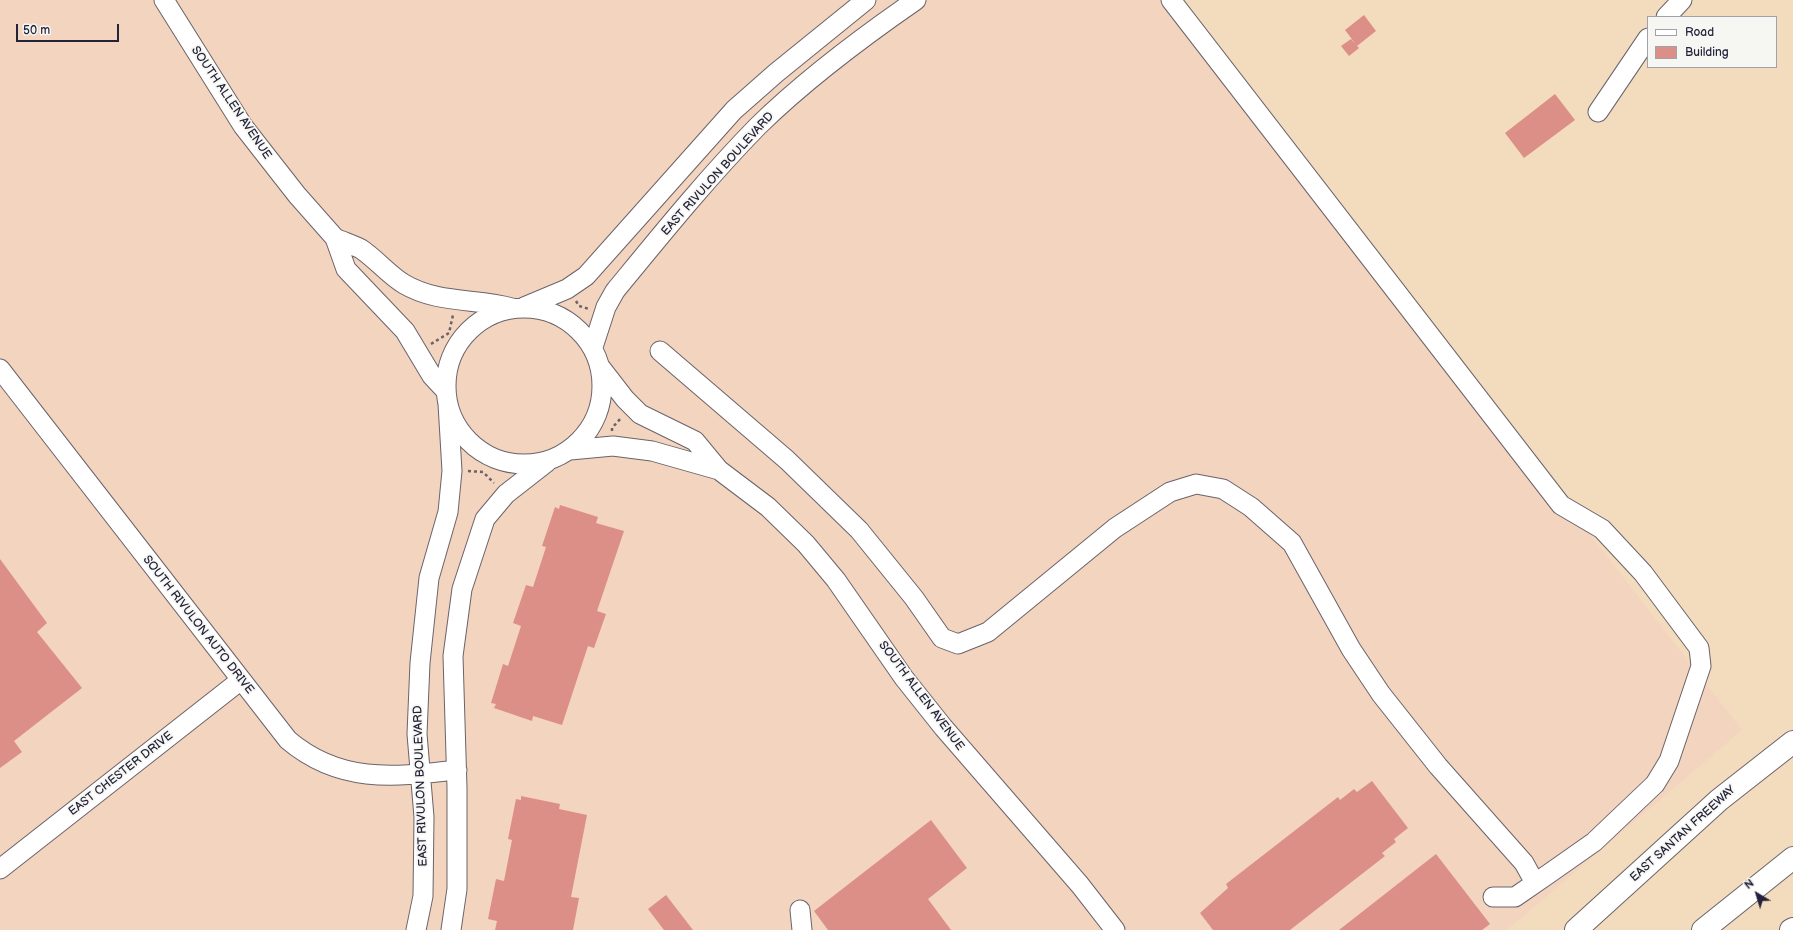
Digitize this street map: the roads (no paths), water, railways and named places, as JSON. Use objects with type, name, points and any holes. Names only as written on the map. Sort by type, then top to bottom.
[{"type":"main road","name":"EAST SANTAN FREEWAY","points":[[1576,930],[1719,800],[1793,742]]},
{"type":"main road","points":[[1703,930],[1793,858]]},
{"type":"street","name":"SOUTH ALLEN AVENUE","points":[[164,0],[243,126],[293,190],[335,238],[346,269],[405,331],[447,398]]},
{"type":"street","points":[[517,308],[567,289],[586,276],[734,110],[832,26],[866,0]]},
{"type":"street","name":"EAST RIVULON BOULEVARD","points":[[593,347],[606,307],[614,291],[715,173],[774,111],[846,50],[916,0]]},
{"type":"street","points":[[1171,0],[1561,505],[1602,529],[1643,573],[1699,648],[1701,666],[1669,761],[1654,784],[1594,842],[1515,896],[1493,897]]},
{"type":"street","points":[[1667,16],[1682,0]]},
{"type":"street","points":[[1598,112],[1647,39]]},
{"type":"street","points":[[756,91],[774,111]]},
{"type":"street","name":"SOUTH ALLEN AVENUE","points":[[335,238],[361,249],[404,284],[427,293],[456,301],[493,303],[517,308]]},
{"type":"street","points":[[451,930],[458,888],[457,770],[453,656],[462,589],[485,520],[506,494],[547,462],[570,450],[587,434],[598,414],[603,391],[601,368],[593,347],[580,330],[562,317],[542,310],[517,308]]},
{"type":"street","name":"EAST RIVULON BOULEVARD","points":[[416,930],[423,896],[424,817],[417,734],[420,663],[430,578],[448,512],[452,471],[447,398],[448,367],[458,344],[474,326],[496,313],[517,308]]},
{"type":"street","points":[[660,351],[787,460],[859,530],[914,598],[942,638],[958,644],[988,632],[1115,528],[1170,492],[1196,484],[1223,489],[1251,507],[1292,543],[1351,649],[1381,694],[1438,766],[1524,863],[1535,883]]},
{"type":"street","name":"SOUTH ALLEN AVENUE","points":[[601,368],[625,399],[640,414],[695,441],[719,470],[768,507],[806,544],[836,580],[904,678],[943,727],[1080,885],[1116,930]]},
{"type":"street","name":"SOUTH RIVULON AUTO DRIVE","points":[[0,369],[288,740],[302,752],[346,772],[395,775],[457,770]]},
{"type":"street","points":[[447,398],[457,428],[474,447],[496,460],[521,465],[547,462]]},
{"type":"street","name":"SOUTH ALLEN AVENUE","points":[[570,450],[613,446],[652,451],[719,470]]},
{"type":"street","name":"EAST CHESTER DRIVE","points":[[0,868],[241,680]]},
{"type":"street","points":[[800,910],[802,930]]}]
